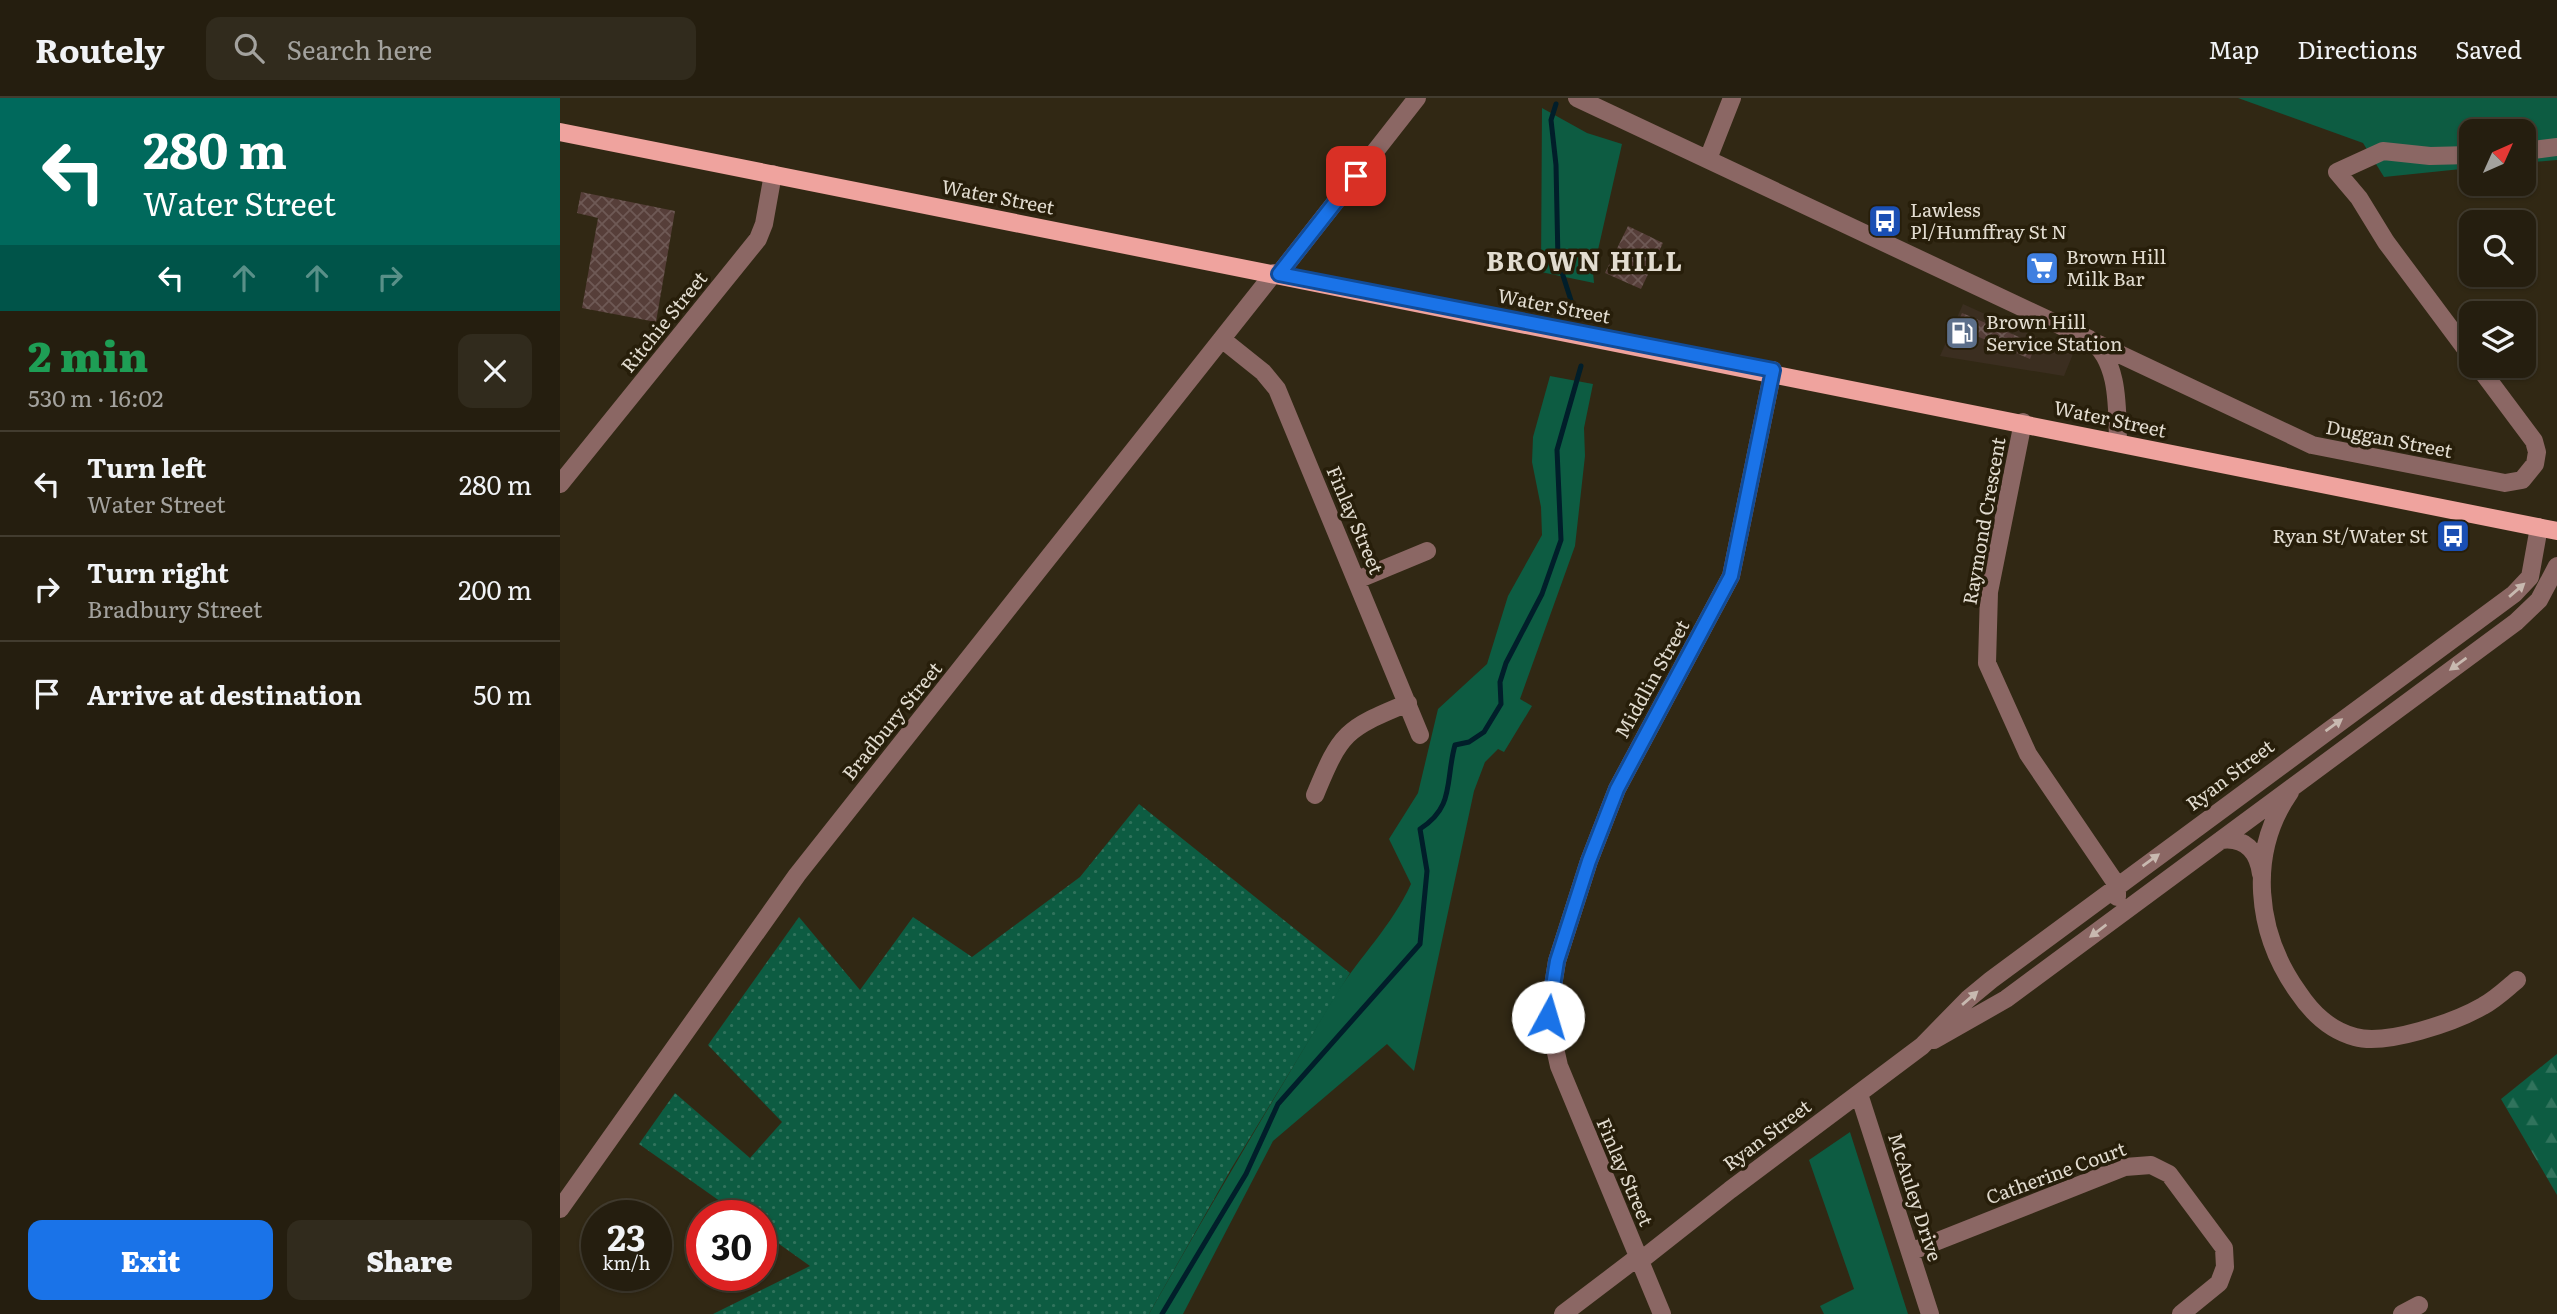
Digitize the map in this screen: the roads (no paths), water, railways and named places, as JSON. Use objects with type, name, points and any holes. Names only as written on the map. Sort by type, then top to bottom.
[{"type":"main road","name":"Water Street","points":[[560,132],[1773,370],[2118,443],[2548,529]]},
{"type":"street","name":"Bradbury Street","points":[[560,1209],[797,876],[1417,98]]},
{"type":"street","points":[[1577,98],[2089,339],[2101,349],[2109,366],[2115,395],[2118,443]]},
{"type":"street","points":[[1708,159],[1731,98]]},
{"type":"street","points":[[2536,150],[2557,147]]},
{"type":"street","points":[[2459,155],[2430,156],[2383,151],[2337,172],[2359,198],[2386,242],[2459,340]]},
{"type":"street","name":"Ritchie Street","points":[[560,484],[758,239],[764,224],[773,174]]},
{"type":"street","name":"Duggan Street","points":[[2089,339],[2312,445],[2505,483],[2519,481],[2535,464],[2535,445],[2487,378]]},
{"type":"street","name":"Finlay Street","points":[[1223,340],[1263,372],[1277,388],[1420,735]]},
{"type":"street","name":"Middlin Street","points":[[1552,1045],[1548,1009],[1552,977],[1602,824],[1626,770],[1731,576],[1773,370]]},
{"type":"street","name":"Raymond Crescent","points":[[2023,422],[1989,592],[1987,663],[2028,754],[2116,885],[2116,895],[2126,909]]},
{"type":"street","name":"Ryan Street","points":[[1922,1046],[1971,996],[2116,885],[2514,594],[2530,577],[2548,529]]},
{"type":"street","points":[[1357,580],[1427,551]]},
{"type":"street","name":"Ryan Street","points":[[1563,1314],[1922,1046],[2006,999],[2527,613],[2543,594],[2557,566]]},
{"type":"street","points":[[1315,795],[1342,737],[1356,725],[1408,703]]},
{"type":"street","points":[[2261,874],[2277,814],[2298,783]]},
{"type":"street","points":[[2221,840],[2232,839],[2247,845],[2257,858],[2265,923],[2283,969],[2316,1015],[2349,1035],[2373,1040],[2390,1038],[2465,1015],[2494,999],[2517,980]]},
{"type":"street","name":"Finlay Street","points":[[1552,1045],[1662,1314]]},
{"type":"street","name":"McAuley Drive","points":[[1859,1094],[1930,1314]]},
{"type":"street","name":"Catherine Court","points":[[1910,1252],[2125,1167],[2151,1165],[2172,1177],[2218,1239],[2225,1253],[2224,1273],[2219,1283],[2181,1314]]},
{"type":"street","points":[[2402,1314],[2419,1305]]},
{"type":"waterway","points":[[1556,104],[1551,120],[1556,165],[1558,260],[1576,316]]},
{"type":"waterway","points":[[1162,1314],[1246,1174],[1278,1104],[1420,944],[1427,871],[1420,829],[1431,821],[1444,802],[1455,745],[1469,742],[1484,732],[1501,704],[1500,682],[1506,663],[1542,594],[1561,540],[1557,450],[1581,366]]},
{"type":"place","name":"Lawless Pl/Humffray St N","points":[[1885,221]]},
{"type":"place","name":"Brown Hill Milk Bar","points":[[2042,268]]},
{"type":"place","name":"Brown Hill Service Station","points":[[1962,333]]},
{"type":"place","name":"Ryan St/Water St","points":[[2453,536]]},
{"type":"district","name":"BROWN HILL","points":[[1585,262]]}]
